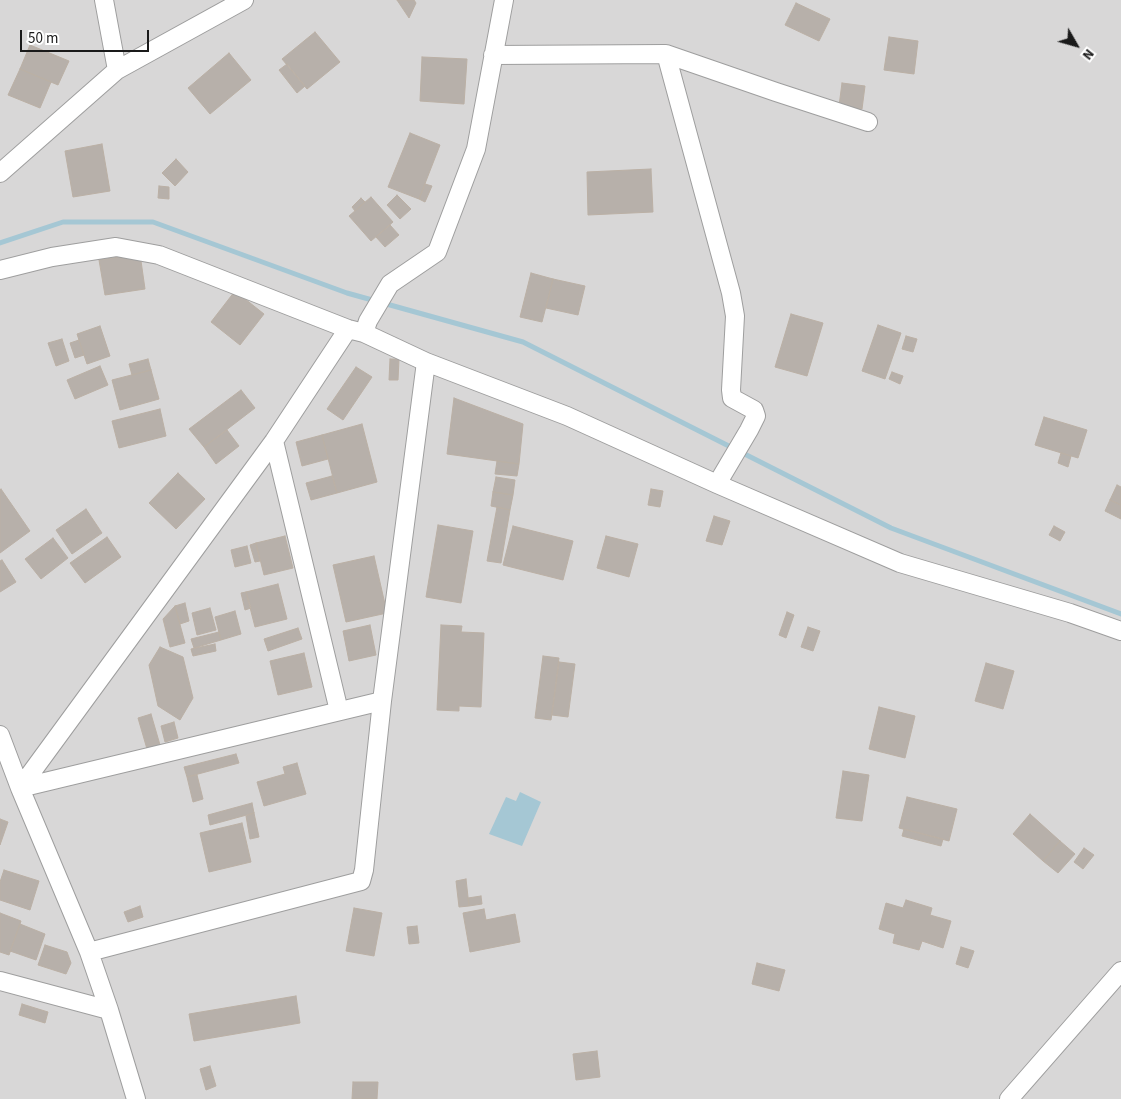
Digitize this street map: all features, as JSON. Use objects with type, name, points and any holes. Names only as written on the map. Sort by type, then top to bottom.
[{"type":"street","points":[[104,0],[117,70]]},
{"type":"street","points":[[0,173],[117,70],[244,0]]},
{"type":"street","points":[[20,788],[274,441],[360,328],[390,284],[437,252],[476,148],[504,0]]},
{"type":"street","points":[[493,56],[666,54],[868,122]]},
{"type":"street","points":[[666,54],[735,316],[732,398],[754,410],[756,416],[717,484]]},
{"type":"street","points":[[0,270],[52,257],[116,247],[159,255],[360,328],[426,362],[567,416],[900,564],[1070,613],[1121,631]]},
{"type":"street","points":[[89,952],[361,881],[364,870],[382,701],[426,362]]},
{"type":"street","points":[[274,441],[339,711]]},
{"type":"street","points":[[20,788],[382,701]]},
{"type":"street","points":[[0,736],[89,952],[136,1099]]},
{"type":"street","points":[[1009,1099],[1121,971]]},
{"type":"street","points":[[0,981],[109,1010]]},
{"type":"shaded area","points":[[0,0],[1121,0],[1121,1099],[0,1099]]},
{"type":"water","points":[[520,792],[541,802],[522,846],[489,834],[506,797],[516,801]]},
{"type":"building","points":[[397,0],[414,0],[416,3],[409,18]]},
{"type":"building","points":[[796,3],[830,19],[819,41],[785,25]]},
{"type":"building","points":[[315,32],[340,62],[307,89],[282,59]]},
{"type":"building","points":[[889,37],[918,41],[914,74],[884,70]]},
{"type":"building","points":[[30,45],[69,61],[58,85],[20,69]]},
{"type":"building","points":[[229,53],[251,80],[210,114],[188,88]]},
{"type":"building","points":[[422,57],[467,59],[464,104],[420,101]]},
{"type":"building","points":[[287,64],[305,86],[297,93],[279,70]]},
{"type":"building","points":[[20,69],[51,82],[40,108],[8,95]]},
{"type":"building","points":[[842,83],[865,86],[862,109],[839,106]]},
{"type":"building","points":[[410,133],[440,145],[419,199],[388,187]]},
{"type":"building","points":[[102,144],[110,191],[73,197],[65,151]]},
{"type":"building","points":[[176,159],[188,172],[175,186],[162,173]]},
{"type":"building","points":[[651,169],[653,212],[588,215],[587,172]]},
{"type":"building","points":[[425,184],[432,186],[425,202],[419,199]]},
{"type":"building","points":[[159,186],[169,187],[169,199],[158,198]]},
{"type":"building","points":[[397,195],[411,209],[400,219],[387,205]]},
{"type":"building","points":[[371,197],[393,222],[371,241],[349,216]]},
{"type":"building","points":[[361,198],[365,202],[355,211],[352,207]]},
{"type":"building","points":[[390,225],[399,235],[385,247],[376,237]]},
{"type":"building","points":[[140,254],[145,289],[105,295],[99,260]]},
{"type":"building","points":[[531,273],[553,279],[542,322],[520,317]]},
{"type":"building","points":[[553,279],[585,286],[578,315],[546,308]]},
{"type":"building","points":[[235,291],[264,314],[240,345],[211,322]]},
{"type":"building","points":[[791,314],[823,323],[807,376],[775,367]]},
{"type":"building","points":[[878,325],[901,333],[885,379],[862,371]]},
{"type":"building","points":[[100,326],[110,356],[87,364],[77,334]]},
{"type":"building","points":[[906,336],[917,339],[913,352],[902,349]]},
{"type":"building","points":[[62,339],[69,361],[56,366],[48,343]]},
{"type":"building","points":[[79,340],[84,355],[75,358],[70,343]]},
{"type":"building","points":[[148,359],[151,370],[132,375],[129,364]]},
{"type":"building","points":[[390,359],[399,359],[398,380],[389,380]]},
{"type":"building","points":[[100,366],[108,385],[75,399],[67,380]]},
{"type":"building","points":[[356,367],[372,377],[343,420],[327,409]]},
{"type":"building","points":[[151,370],[159,399],[120,410],[112,380]]},
{"type":"building","points":[[892,372],[903,376],[900,384],[889,379]]},
{"type":"building","points":[[241,390],[255,408],[204,447],[189,429]]},
{"type":"building","points":[[454,398],[523,424],[519,464],[447,454]]},
{"type":"building","points":[[160,409],[166,436],[119,448],[112,421]]},
{"type":"building","points":[[1044,417],[1087,430],[1078,458],[1035,445]]},
{"type":"building","points":[[362,424],[377,482],[337,493],[322,435]]},
{"type":"building","points":[[227,430],[239,446],[216,464],[204,447]]},
{"type":"building","points":[[322,435],[328,459],[302,466],[296,442]]},
{"type":"building","points":[[1061,453],[1071,456],[1068,467],[1058,463]]},
{"type":"building","points":[[497,461],[519,464],[517,476],[495,474]]},
{"type":"building","points":[[178,473],[205,499],[176,529],[149,503]]},
{"type":"building","points":[[332,476],[337,493],[311,500],[306,483]]},
{"type":"building","points":[[496,477],[515,480],[513,495],[493,492]]},
{"type":"building","points":[[1117,485],[1121,487],[1121,505],[1110,500]]},
{"type":"building","points":[[651,489],[663,491],[660,507],[648,505]]},
{"type":"building","points":[[0,490],[30,531],[0,553]]},
{"type":"building","points":[[493,492],[513,495],[510,510],[491,506]]},
{"type":"building","points":[[1110,500],[1121,505],[1121,519],[1105,511]]},
{"type":"building","points":[[497,507],[510,510],[501,563],[487,561]]},
{"type":"building","points":[[86,509],[102,533],[72,554],[56,530]]},
{"type":"building","points":[[714,516],[730,521],[722,545],[706,541]]},
{"type":"building","points":[[438,525],[473,531],[461,603],[426,597]]},
{"type":"building","points":[[513,526],[573,541],[563,580],[503,565]]},
{"type":"building","points":[[1054,526],[1065,532],[1060,541],[1049,535]]},
{"type":"building","points":[[285,536],[293,568],[264,575],[256,543]]},
{"type":"building","points":[[606,536],[638,544],[629,577],[597,568]]},
{"type":"building","points":[[107,537],[121,557],[85,583],[70,563]]},
{"type":"building","points":[[53,538],[68,558],[41,579],[25,559]]},
{"type":"building","points":[[256,543],[260,561],[255,562],[250,545]]},
{"type":"building","points":[[247,546],[251,563],[235,567],[231,550]]},
{"type":"building","points":[[374,556],[387,613],[346,622],[333,565]]},
{"type":"building","points":[[2,560],[16,582],[0,592],[0,561]]},
{"type":"building","points":[[278,584],[287,619],[255,627],[246,592]]},
{"type":"building","points":[[246,592],[251,608],[245,610],[241,593]]},
{"type":"building","points":[[185,603],[189,621],[180,624],[175,606]]},
{"type":"building","points":[[175,606],[185,643],[170,647],[163,619]]},
{"type":"building","points":[[210,608],[216,630],[197,635],[192,613]]},
{"type":"building","points":[[235,611],[241,634],[221,640],[215,617]]},
{"type":"building","points":[[787,612],[794,615],[786,638],[779,635]]},
{"type":"building","points":[[370,625],[376,655],[349,661],[343,631]]},
{"type":"building","points":[[441,625],[462,626],[461,632],[484,633],[481,707],[459,706],[459,711],[437,710]]},
{"type":"building","points":[[808,627],[820,631],[813,651],[801,647]]},
{"type":"building","points":[[298,628],[302,639],[268,651],[264,639]]},
{"type":"building","points":[[219,632],[221,640],[194,648],[191,639]]},
{"type":"building","points":[[215,644],[216,651],[193,656],[191,649]]},
{"type":"building","points":[[160,647],[183,657],[193,698],[180,720],[158,706],[149,665]]},
{"type":"building","points":[[304,653],[312,687],[278,695],[270,661]]},
{"type":"building","points":[[543,656],[559,658],[551,720],[535,718]]},
{"type":"building","points":[[559,662],[575,664],[568,717],[552,715]]},
{"type":"building","points":[[986,663],[1014,671],[1003,709],[975,701]]},
{"type":"building","points":[[879,707],[915,716],[905,758],[869,749]]},
{"type":"building","points":[[151,714],[160,745],[147,749],[138,718]]},
{"type":"building","points":[[174,722],[178,738],[165,742],[161,726]]},
{"type":"building","points":[[236,754],[239,763],[187,777],[184,767]]},
{"type":"building","points":[[297,763],[306,794],[264,806],[257,782],[285,774],[283,767]]},
{"type":"building","points":[[843,771],[869,775],[862,821],[836,818]]},
{"type":"building","points":[[197,775],[203,799],[193,802],[187,777]]},
{"type":"building","points":[[907,797],[957,809],[949,841],[899,828]]},
{"type":"building","points":[[252,803],[254,813],[210,825],[208,815]]},
{"type":"building","points":[[254,813],[259,837],[250,839],[246,816]]},
{"type":"building","points":[[1030,814],[1060,841],[1043,861],[1013,834]]},
{"type":"building","points":[[0,819],[8,822],[0,845]]},
{"type":"building","points":[[242,823],[251,862],[209,872],[200,833]]},
{"type":"building","points":[[904,829],[943,839],[941,846],[902,836]]},
{"type":"building","points":[[1060,841],[1075,854],[1058,873],[1043,861]]},
{"type":"building","points":[[1084,848],[1094,855],[1083,869],[1074,862]]},
{"type":"building","points":[[4,870],[39,881],[30,910],[0,900],[0,882]]},
{"type":"building","points":[[466,879],[469,906],[459,907],[456,881]]},
{"type":"building","points":[[481,896],[482,904],[469,906],[468,898]]},
{"type":"building","points":[[906,900],[932,908],[930,915],[951,921],[943,948],[922,941],[919,950],[893,943],[895,934],[879,929],[886,903],[903,908]]},
{"type":"building","points":[[140,906],[143,917],[128,922],[124,912]]},
{"type":"building","points":[[354,908],[382,913],[374,956],[346,951]]},
{"type":"building","points":[[484,909],[486,920],[515,914],[520,942],[470,952],[463,913]]},
{"type":"building","points":[[0,913],[21,921],[9,955],[0,952]]},
{"type":"building","points":[[20,924],[45,934],[36,960],[10,951]]},
{"type":"building","points":[[417,926],[419,943],[409,944],[407,927]]},
{"type":"building","points":[[45,945],[67,952],[71,963],[66,974],[38,965]]},
{"type":"building","points":[[961,947],[974,951],[968,968],[956,964]]},
{"type":"building","points":[[757,963],[785,970],[779,991],[752,984]]},
{"type":"building","points":[[296,996],[300,1023],[194,1041],[189,1014]]},
{"type":"building","points":[[22,1004],[48,1012],[45,1023],[19,1015]]},
{"type":"building","points":[[597,1051],[600,1077],[576,1080],[573,1054]]},
{"type":"building","points":[[210,1066],[216,1086],[206,1090],[200,1069]]},
{"type":"building","points":[[353,1082],[378,1082],[377,1099],[352,1099]]},
{"type":"waterway","points":[[0,243],[63,222],[153,222],[347,293],[523,342],[891,528],[1121,614]]}]
